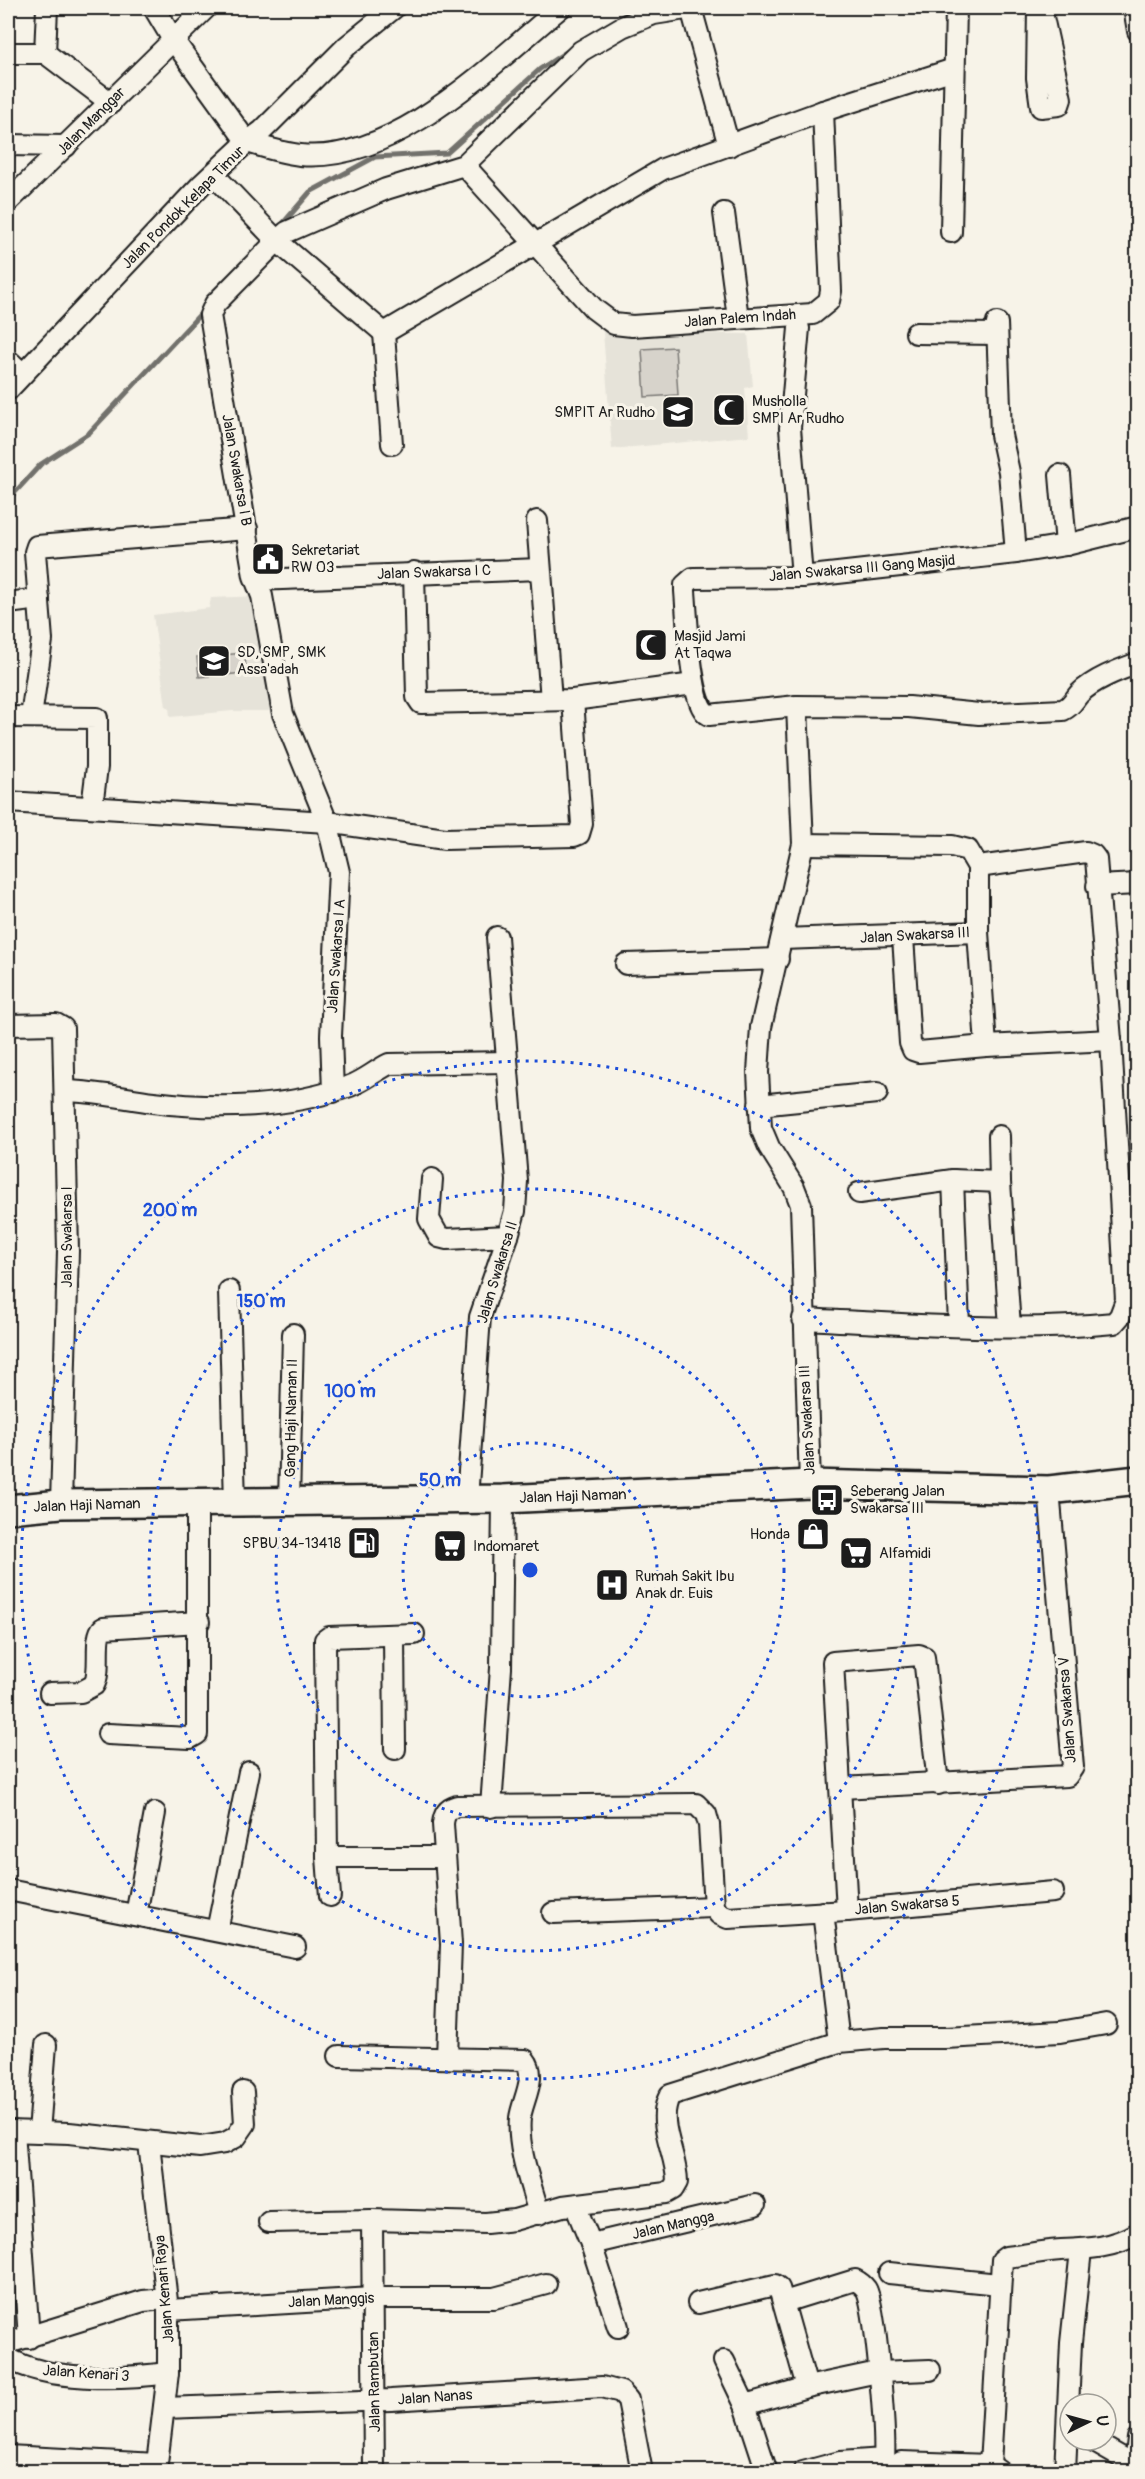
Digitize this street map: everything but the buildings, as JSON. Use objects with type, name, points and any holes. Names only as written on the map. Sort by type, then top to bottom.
[{"type":"street","points":[[45,53],[47,8]]},
{"type":"street","points":[[154,8],[172,38],[247,142],[302,155],[328,154],[392,137],[426,117],[560,8]]},
{"type":"street","name":"Jalan Manggar","points":[[8,202],[111,103],[172,38],[206,8]]},
{"type":"street","name":"Jalan Pondok Kelapa Timur","points":[[8,390],[15,367],[201,185],[247,142],[262,132],[347,46],[394,8]]},
{"type":"street","points":[[279,236],[386,189],[464,165],[582,51],[622,27],[643,18],[691,8],[729,146]]},
{"type":"street","points":[[951,232],[956,8]]},
{"type":"street","points":[[1134,8],[1137,32]]},
{"type":"street","points":[[8,53],[45,53],[111,103]]},
{"type":"street","points":[[384,333],[537,245],[647,177],[681,161],[823,111],[954,69]]},
{"type":"street","name":"Jalan Palem Indah","points":[[537,245],[602,316],[614,324],[632,326],[813,314],[829,301],[831,291],[823,111]]},
{"type":"street","points":[[8,146],[66,146]]},
{"type":"street","points":[[464,165],[537,245]]},
{"type":"street","points":[[214,175],[254,218],[279,236],[384,333],[392,444]]},
{"type":"street","points":[[724,213],[738,318]]},
{"type":"street","name":"Jalan Swakarsa I B","points":[[279,236],[215,304],[210,315],[246,530],[256,580],[262,596],[283,714],[327,822]]},
{"type":"street","name":"Jalan Palem Indah","points":[[799,328],[790,428],[802,577]]},
{"type":"street","points":[[916,333],[997,328],[1001,435],[1009,472],[1016,553]]},
{"type":"street","points":[[1060,475],[1066,545]]},
{"type":"street","points":[[537,521],[551,700]]},
{"type":"street","name":"Jalan Swakarsa III Gang Masjid","points":[[694,684],[685,591],[688,581],[693,578],[802,577],[1016,553],[1066,545],[1137,527]]},
{"type":"street","points":[[31,717],[42,640],[35,552],[39,545],[246,530]]},
{"type":"street","name":"Jalan Swakarsa I C","points":[[256,580],[414,572],[540,569]]},
{"type":"street","points":[[414,572],[417,697],[421,703],[573,700],[694,684],[700,708],[709,715],[798,706],[909,706],[979,714],[1063,710],[1070,707],[1079,694],[1092,685],[1137,663]]},
{"type":"street","points":[[8,603],[39,599]]},
{"type":"street","points":[[8,802],[327,822],[445,839],[579,834],[582,824],[573,700]]},
{"type":"street","name":"Jalan Swakarsa III","points":[[798,706],[803,844],[757,1048],[761,1128],[769,1147],[794,1187],[801,1205],[810,1484]]},
{"type":"street","points":[[8,717],[97,718],[97,767],[92,807]]},
{"type":"street","name":"Jalan Swakarsa I A","points":[[327,822],[335,849],[340,891],[332,1024],[333,1092]]},
{"type":"street","points":[[803,844],[952,846],[968,850],[978,867],[1090,853],[1096,859],[1111,1040],[1126,1300],[1124,1308],[1114,1323],[1010,1327],[803,1319]]},
{"type":"street","name":"Jalan Swakarsa III","points":[[782,939],[903,937],[978,932],[978,867]]},
{"type":"street","points":[[1097,886],[1137,884]]},
{"type":"street","points":[[978,932],[986,1046]]},
{"type":"street","name":"Jalan Swakarsa II","points":[[467,1499],[480,1317],[515,1211],[517,1181],[497,937]]},
{"type":"street","points":[[903,937],[910,1043],[913,1050],[919,1052],[986,1046],[1111,1040]]},
{"type":"street","points":[[626,964],[778,959]]},
{"type":"street","name":"Jalan Swakarsa I","points":[[8,1025],[61,1025],[63,1028],[67,1091],[68,1251],[61,1504]]},
{"type":"street","points":[[67,1091],[208,1105],[270,1103],[333,1092],[363,1081],[374,1071],[389,1064],[507,1062]]},
{"type":"street","points":[[759,1105],[877,1093]]},
{"type":"street","points":[[999,1136],[999,1182],[1010,1327]]},
{"type":"street","points":[[432,1179],[429,1219],[439,1237],[447,1239],[508,1236]]},
{"type":"street","points":[[859,1193],[953,1180],[999,1182]]},
{"type":"street","points":[[953,1180],[959,1325]]},
{"type":"street","points":[[229,1291],[235,1503]]},
{"type":"street","name":"Gang Haji Naman II","points":[[289,1502],[293,1334]]},
{"type":"street","name":"Jalan Haji Naman","points":[[8,1509],[61,1504],[503,1498],[810,1484],[1049,1490],[1137,1480]]},
{"type":"street","name":"Jalan Swakarsa V","points":[[841,1788],[938,1785],[1067,1776],[1073,1767],[1049,1490]]},
{"type":"street","points":[[491,1807],[501,1668],[503,1498]]},
{"type":"street","points":[[108,1734],[190,1738],[197,1734],[199,1622],[197,1503]]},
{"type":"street","points":[[50,1693],[81,1692],[94,1685],[99,1671],[98,1636],[103,1629],[199,1622]]},
{"type":"street","points":[[330,1896],[327,1857],[325,1640],[329,1637],[404,1635],[395,1749]]},
{"type":"street","name":"Jalan Swakarsa 5","points":[[938,1785],[926,1662],[919,1655],[833,1662],[847,1911],[1053,1892]]},
{"type":"street","points":[[217,1931],[249,1772]]},
{"type":"street","points":[[447,2058],[451,1944],[443,1824],[444,1815],[450,1808],[696,1804],[706,1814],[709,1825],[714,1907],[719,1914],[728,1918],[847,1911]]},
{"type":"street","points":[[136,1915],[155,1813]]},
{"type":"street","points":[[327,1857],[444,1857]]},
{"type":"street","points":[[8,1890],[295,1947]]},
{"type":"street","points":[[552,1913],[714,1907]]},
{"type":"street","points":[[823,1912],[839,2042]]},
{"type":"street","points":[[269,2222],[372,2220],[486,2223],[673,2189],[677,2174],[664,2121],[666,2103],[670,2095],[839,2042],[884,2038],[945,2038],[1060,2032],[1106,2024]]},
{"type":"street","points":[[39,2132],[46,2045]]},
{"type":"street","points":[[339,2056],[525,2060],[528,2063],[528,2094],[520,2116],[520,2135],[539,2214]]},
{"type":"street","points":[[29,2338],[11,2131],[200,2146],[225,2143],[236,2137],[245,2124],[243,2092]]},
{"type":"street","name":"Jalan Kenari Raya","points":[[149,2143],[167,2305],[168,2373],[157,2468]]},
{"type":"street","points":[[575,2205],[591,2244],[618,2327]]},
{"type":"street","name":"Jalan Mangga","points":[[591,2244],[755,2205]]},
{"type":"street","name":"Jalan Rambutan","points":[[372,2220],[374,2472]]},
{"type":"street","points":[[803,2472],[840,2462],[995,2468],[999,2284],[1002,2260],[1006,2257],[1061,2250],[1081,2250],[1135,2238]]},
{"type":"street","points":[[1071,2392],[1081,2250]]},
{"type":"street","points":[[889,2273],[999,2284]]},
{"type":"street","points":[[784,2302],[846,2281],[858,2281],[866,2289],[871,2308],[889,2464]]},
{"type":"street","name":"Jalan Manggis","points":[[8,2343],[143,2301],[167,2305],[373,2298],[494,2298],[546,2284]]},
{"type":"street","points":[[698,2303],[775,2285],[779,2288],[807,2388]]},
{"type":"street","name":"Jalan Kenari 3","points":[[8,2358],[20,2366],[40,2371],[84,2375],[144,2376],[168,2373]]},
{"type":"street","points":[[724,2361],[745,2405],[767,2472]]},
{"type":"street","points":[[745,2405],[878,2372],[930,2370]]},
{"type":"street","name":"Jalan Nanas","points":[[164,2408],[374,2400],[602,2387],[614,2389],[627,2400],[642,2472]]},
{"type":"street","points":[[1111,2452],[1136,2467],[1137,2438]]},
{"type":"street","points":[[1065,2472],[1066,2452]]},
{"type":"street","points":[[8,2456],[157,2468]]},
{"type":"shaded area","name":"SMPIT Ar Rudho","points":[[603,332],[748,334],[753,386],[745,388],[749,436],[612,449]]},
{"type":"shaded area","points":[[675,347],[678,395],[645,397],[642,349]]},
{"type":"shaded area","name":"SD, SMP, SMK Assa'adah","points":[[259,596],[274,711],[232,711],[170,717],[169,707],[166,707],[153,615],[209,608],[211,598]]},
{"type":"shaded area","points":[[245,653],[246,673],[199,677],[197,657]]},
{"type":"waterway","points":[[618,19],[636,8]]},
{"type":"waterway","points":[[279,228],[310,192],[375,157],[447,153],[540,69],[569,50]]},
{"type":"waterway","points":[[8,500],[41,464],[89,433],[204,310]]},
{"type":"place","name":"Musholla SMPI Ar Rudho","points":[[729,410]]},
{"type":"place","name":"SMPIT Ar Rudho","points":[[678,412]]},
{"type":"place","name":"Sekretariat RW 03","points":[[268,559]]},
{"type":"place","name":"Masjid Jami At Taqwa","points":[[651,645]]},
{"type":"place","name":"SD, SMP, SMK Assa'adah","points":[[214,661]]},
{"type":"place","name":"Seberang Jalan Swakarsa III","points":[[827,1500]]},
{"type":"place","name":"Honda","points":[[813,1534]]},
{"type":"place","name":"SPBU 34-13418","points":[[364,1543]]},
{"type":"place","name":"Indomaret","points":[[450,1546]]},
{"type":"place","name":"Alfamidi","points":[[856,1553]]},
{"type":"place","name":"Rumah Sakit Ibu Anak dr. Euis","points":[[612,1585]]}]
